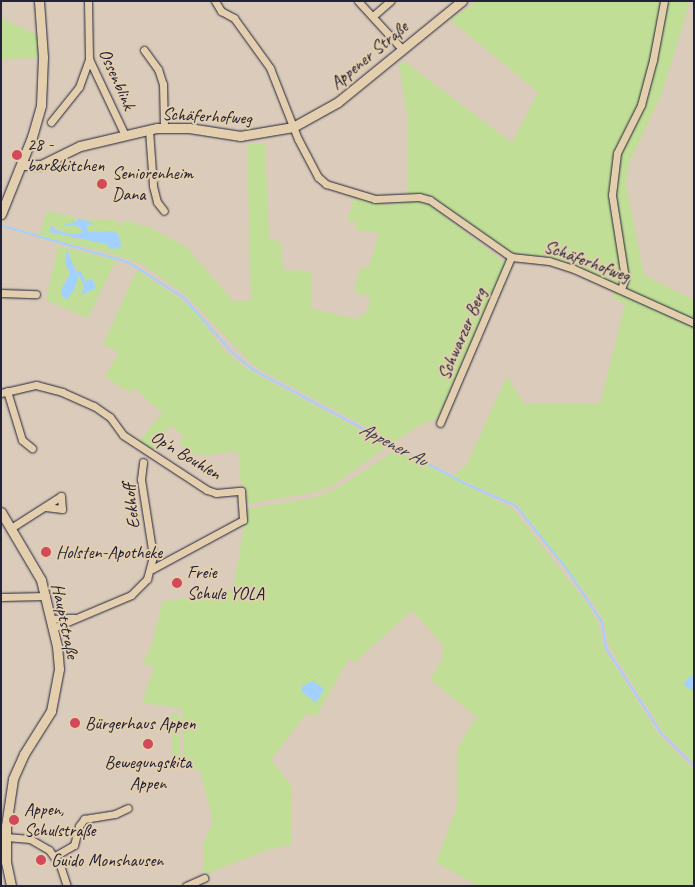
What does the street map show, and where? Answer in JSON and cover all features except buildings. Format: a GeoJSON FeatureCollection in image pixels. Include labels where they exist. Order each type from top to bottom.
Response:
{"type":"FeatureCollection","features":[{"type":"Feature","properties":{"kind":"main road"},"geometry":{"type":"LineString","coordinates":[[1,214],[4,197],[23,161],[36,125],[43,89],[39,1]]}},
{"type":"Feature","properties":{"kind":"main road","name":"Appener Straße"},"geometry":{"type":"LineString","coordinates":[[294,128],[326,111],[462,1]]}},
{"type":"Feature","properties":{"kind":"main road","name":"Schäferhofweg"},"geometry":{"type":"LineString","coordinates":[[23,161],[28,167],[46,163],[72,149],[125,135],[164,128],[245,136],[294,128]]}},
{"type":"Feature","properties":{"kind":"main road","name":"Hauptstraße"},"geometry":{"type":"LineString","coordinates":[[1,512],[33,562],[46,596],[58,658],[56,693],[51,710],[20,760],[5,800],[4,826],[11,886]]}},
{"type":"Feature","properties":{"kind":"street"},"geometry":{"type":"LineString","coordinates":[[214,1],[221,11],[234,18],[270,68],[294,128]]}},
{"type":"Feature","properties":{"kind":"street"},"geometry":{"type":"LineString","coordinates":[[358,1],[402,49]]}},
{"type":"Feature","properties":{"kind":"street"},"geometry":{"type":"LineString","coordinates":[[373,16],[390,1]]}},
{"type":"Feature","properties":{"kind":"street"},"geometry":{"type":"LineString","coordinates":[[621,289],[625,278],[612,196],[617,153],[641,105],[654,60],[664,1]]}},
{"type":"Feature","properties":{"kind":"street","name":"Ossenblink"},"geometry":{"type":"LineString","coordinates":[[90,2],[86,45],[89,59],[125,135]]}},
{"type":"Feature","properties":{"kind":"street"},"geometry":{"type":"LineString","coordinates":[[144,50],[158,70],[163,84],[164,128]]}},
{"type":"Feature","properties":{"kind":"street"},"geometry":{"type":"LineString","coordinates":[[51,122],[79,88],[89,59]]}},
{"type":"Feature","properties":{"kind":"street","name":"Schäferhofweg"},"geometry":{"type":"LineString","coordinates":[[294,128],[318,177],[326,184],[375,199],[419,197],[430,200],[511,257],[549,261],[621,289],[694,323]]}},
{"type":"Feature","properties":{"kind":"street"},"geometry":{"type":"LineString","coordinates":[[149,130],[153,186],[157,202],[164,211]]}},
{"type":"Feature","properties":{"kind":"street","name":"Schwarzer Berg"},"geometry":{"type":"LineString","coordinates":[[440,424],[511,257]]}},
{"type":"Feature","properties":{"kind":"street"},"geometry":{"type":"LineString","coordinates":[[1,293],[36,294]]}},
{"type":"Feature","properties":{"kind":"street","name":"Op'n Bouhlen"},"geometry":{"type":"LineString","coordinates":[[4,392],[36,385],[62,392],[94,406],[110,417],[123,435],[207,490],[216,493],[242,491],[243,520],[152,569]]}},
{"type":"Feature","properties":{"kind":"street"},"geometry":{"type":"LineString","coordinates":[[4,392],[22,440],[32,448]]}},
{"type":"Feature","properties":{"kind":"street","name":"Eekhoff"},"geometry":{"type":"LineString","coordinates":[[143,462],[141,479],[152,556],[152,569]]}},
{"type":"Feature","properties":{"kind":"street"},"geometry":{"type":"LineString","coordinates":[[11,528],[45,507]]}},
{"type":"Feature","properties":{"kind":"street"},"geometry":{"type":"LineString","coordinates":[[52,623],[72,618],[135,593],[148,580],[152,569]]}},
{"type":"Feature","properties":{"kind":"street"},"geometry":{"type":"LineString","coordinates":[[1,597],[46,596]]}},
{"type":"Feature","properties":{"kind":"street"},"geometry":{"type":"LineString","coordinates":[[55,856],[74,845],[79,826],[84,819],[115,814],[128,808]]}},
{"type":"Feature","properties":{"kind":"street"},"geometry":{"type":"LineString","coordinates":[[6,837],[30,839],[55,856],[67,886]]}},
{"type":"Feature","properties":{"kind":"street"},"geometry":{"type":"LineString","coordinates":[[186,886],[204,878]]}},
{"type":"Feature","properties":{"kind":"green space"},"geometry":{"type":"Polygon","coordinates":[[[477,1],[690,1],[662,93],[629,163],[626,185],[644,275],[694,300],[694,763],[663,732],[609,646],[604,621],[592,601],[518,505],[453,476],[467,464],[507,376],[523,403],[600,404],[625,304],[613,298],[618,284],[550,257],[513,253],[500,248],[430,195],[408,194],[408,120],[399,65],[404,61],[512,143],[538,92],[450,20],[477,1]]]}},
{"type":"Feature","properties":{"kind":"green space"},"geometry":{"type":"Polygon","coordinates":[[[1,18],[37,35],[38,58],[1,59],[1,18]]]}},
{"type":"Feature","properties":{"kind":"green space"},"geometry":{"type":"Polygon","coordinates":[[[247,144],[265,144],[269,239],[281,242],[283,270],[311,271],[311,309],[357,319],[368,310],[370,296],[354,292],[360,267],[368,269],[379,233],[356,230],[356,222],[347,222],[354,198],[387,205],[413,201],[429,204],[506,263],[437,419],[422,424],[394,442],[254,366],[186,295],[142,264],[113,254],[39,236],[47,211],[83,219],[113,219],[122,226],[123,220],[149,227],[186,247],[234,302],[251,300],[247,144]],[[78,218],[69,226],[77,226],[83,230],[80,234],[68,234],[52,225],[49,227],[78,240],[115,231],[88,232],[87,225],[78,218]]]}},
{"type":"Feature","properties":{"kind":"green space"},"geometry":{"type":"Polygon","coordinates":[[[58,246],[116,260],[88,318],[46,300],[58,246]],[[68,250],[65,262],[70,274],[64,281],[70,292],[79,274],[84,287],[84,276],[70,262],[68,250]]]}},
{"type":"Feature","properties":{"kind":"green space"},"geometry":{"type":"Polygon","coordinates":[[[137,270],[182,300],[198,315],[225,352],[249,370],[389,445],[332,486],[311,493],[247,504],[246,487],[241,485],[238,451],[207,455],[188,453],[179,443],[184,436],[170,425],[153,450],[139,441],[162,413],[134,388],[132,392],[122,388],[105,376],[119,353],[103,344],[137,270]]]}},
{"type":"Feature","properties":{"kind":"green space"},"geometry":{"type":"Polygon","coordinates":[[[396,450],[513,509],[586,602],[598,623],[604,649],[659,735],[694,770],[694,886],[478,886],[436,862],[458,804],[457,750],[473,721],[489,718],[479,719],[430,679],[442,660],[443,645],[412,610],[354,663],[349,658],[316,716],[306,714],[271,760],[292,786],[291,845],[267,850],[204,875],[203,844],[213,821],[200,770],[184,767],[182,708],[142,703],[154,667],[143,663],[151,647],[162,602],[233,589],[247,509],[313,498],[334,490],[396,450]]]}},
{"type":"Feature","properties":{"kind":"green space"},"geometry":{"type":"Polygon","coordinates":[[[171,714],[179,714],[181,767],[173,767],[171,714]]]}},
{"type":"Feature","properties":{"kind":"water"},"geometry":{"type":"Polygon","coordinates":[[[78,218],[96,224],[87,225],[88,232],[115,231],[120,238],[121,248],[111,249],[106,244],[49,232],[52,225],[54,229],[68,234],[80,234],[82,230],[77,226],[63,225],[78,221],[78,218]]]}},
{"type":"Feature","properties":{"kind":"water"},"geometry":{"type":"Polygon","coordinates":[[[67,249],[75,270],[81,272],[85,281],[93,279],[96,288],[81,295],[84,287],[79,274],[75,288],[67,300],[62,296],[61,289],[70,274],[65,262],[67,249]]]}},
{"type":"Feature","properties":{"kind":"water"},"geometry":{"type":"Polygon","coordinates":[[[694,676],[694,690],[691,690],[684,685],[688,677],[694,676]]]}},
{"type":"Feature","properties":{"kind":"water"},"geometry":{"type":"Polygon","coordinates":[[[313,681],[324,689],[316,703],[302,692],[302,686],[313,681]]]}},
{"type":"Feature","properties":{"kind":"waterway","name":"Appener Au"},"geometry":{"type":"LineString","coordinates":[[3,226],[128,262],[184,298],[232,352],[252,369],[466,484],[516,506],[566,568],[602,622],[606,648],[661,733],[694,766]]}},
{"type":"Feature","properties":{"kind":"place","name":"28 - bar&kitchen"},"geometry":{"type":"Point","coordinates":[17,155]}},
{"type":"Feature","properties":{"kind":"place","name":"Seniorenheim Dana"},"geometry":{"type":"Point","coordinates":[102,184]}},
{"type":"Feature","properties":{"kind":"place","name":"Holsten-Apotheke"},"geometry":{"type":"Point","coordinates":[46,552]}},
{"type":"Feature","properties":{"kind":"place","name":"Freie Schule YOLA"},"geometry":{"type":"Point","coordinates":[177,583]}},
{"type":"Feature","properties":{"kind":"place","name":"Bürgerhaus Appen"},"geometry":{"type":"Point","coordinates":[75,723]}},
{"type":"Feature","properties":{"kind":"place","name":"Bewegungskita Appen"},"geometry":{"type":"Point","coordinates":[148,744]}},
{"type":"Feature","properties":{"kind":"place","name":"Appen, Schulstraße"},"geometry":{"type":"Point","coordinates":[14,820]}},
{"type":"Feature","properties":{"kind":"place","name":"Guido Monshausen"},"geometry":{"type":"Point","coordinates":[41,860]}}]}
